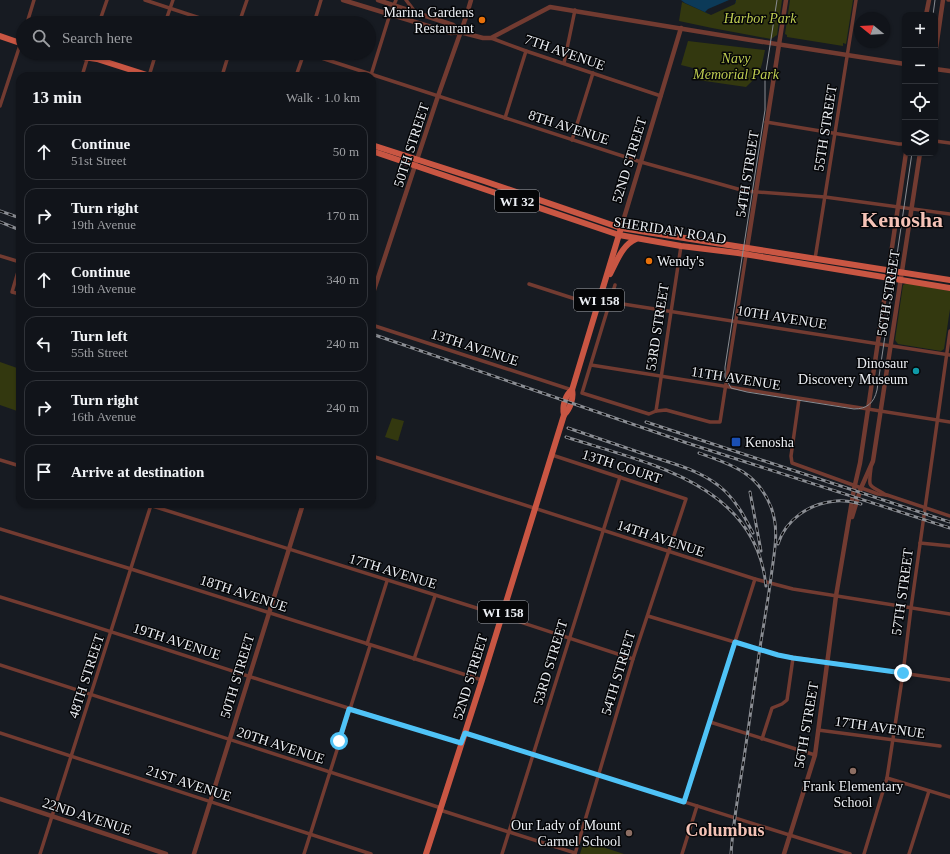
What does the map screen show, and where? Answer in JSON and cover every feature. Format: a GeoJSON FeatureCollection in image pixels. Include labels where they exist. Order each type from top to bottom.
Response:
{"type":"FeatureCollection","features":[{"type":"Feature","properties":{"kind":"main road"},"geometry":{"type":"LineString","coordinates":[[0,36],[16,41]]}},
{"type":"Feature","properties":{"kind":"main road"},"geometry":{"type":"LineString","coordinates":[[102,60],[137,72]]}},
{"type":"Feature","properties":{"kind":"main road","name":"SHERIDAN ROAD"},"geometry":{"type":"LineString","coordinates":[[376,146],[621,228],[746,252],[887,274]]}},
{"type":"Feature","properties":{"kind":"main road","name":"SHERIDAN ROAD"},"geometry":{"type":"LineString","coordinates":[[376,152],[619,235],[681,246],[815,260],[950,288]]}},
{"type":"Feature","properties":{"kind":"main road","name":"52ND STREET"},"geometry":{"type":"LineString","coordinates":[[426,854],[502,616],[564,415],[563,409],[566,399],[568,393],[572,390],[621,228]]}},
{"type":"Feature","properties":{"kind":"main road"},"geometry":{"type":"LineString","coordinates":[[604,284],[625,246],[629,242],[636,239]]}},
{"type":"Feature","properties":{"kind":"main road","name":"SHERIDAN ROAD"},"geometry":{"type":"LineString","coordinates":[[901,277],[950,280]]}},
{"type":"Feature","properties":{"kind":"street"},"geometry":{"type":"LineString","coordinates":[[29,16],[34,0]]}},
{"type":"Feature","properties":{"kind":"street"},"geometry":{"type":"LineString","coordinates":[[101,16],[107,0]]}},
{"type":"Feature","properties":{"kind":"street"},"geometry":{"type":"LineString","coordinates":[[144,0],[194,16]]}},
{"type":"Feature","properties":{"kind":"street"},"geometry":{"type":"LineString","coordinates":[[167,16],[173,0]]}},
{"type":"Feature","properties":{"kind":"street"},"geometry":{"type":"LineString","coordinates":[[241,16],[247,0]]}},
{"type":"Feature","properties":{"kind":"street"},"geometry":{"type":"LineString","coordinates":[[316,16],[321,0]]}},
{"type":"Feature","properties":{"kind":"street","name":"7TH AVENUE"},"geometry":{"type":"LineString","coordinates":[[343,0],[450,33],[460,32],[483,38],[491,38],[661,96]]}},
{"type":"Feature","properties":{"kind":"street","name":"7TH AVENUE"},"geometry":{"type":"LineString","coordinates":[[378,0],[453,25],[460,32]]}},
{"type":"Feature","properties":{"kind":"street"},"geometry":{"type":"LineString","coordinates":[[376,59],[393,5],[396,0]]}},
{"type":"Feature","properties":{"kind":"street"},"geometry":{"type":"LineString","coordinates":[[406,0],[416,13]]}},
{"type":"Feature","properties":{"kind":"street","name":"50TH STREET"},"geometry":{"type":"LineString","coordinates":[[376,284],[471,0]]}},
{"type":"Feature","properties":{"kind":"street","name":"54TH STREET"},"geometry":{"type":"LineString","coordinates":[[656,411],[666,410],[710,422],[720,422],[786,0]]}},
{"type":"Feature","properties":{"kind":"street","name":"55TH STREET"},"geometry":{"type":"LineString","coordinates":[[815,260],[856,0]]}},
{"type":"Feature","properties":{"kind":"street"},"geometry":{"type":"LineString","coordinates":[[927,12],[929,0]]}},
{"type":"Feature","properties":{"kind":"street"},"geometry":{"type":"LineString","coordinates":[[936,48],[943,0]]}},
{"type":"Feature","properties":{"kind":"street"},"geometry":{"type":"LineString","coordinates":[[491,38],[550,6],[902,64]]}},
{"type":"Feature","properties":{"kind":"street"},"geometry":{"type":"LineString","coordinates":[[564,63],[575,10]]}},
{"type":"Feature","properties":{"kind":"street","name":"52ND STREET"},"geometry":{"type":"LineString","coordinates":[[621,228],[681,28]]}},
{"type":"Feature","properties":{"kind":"street"},"geometry":{"type":"LineString","coordinates":[[505,118],[526,51]]}},
{"type":"Feature","properties":{"kind":"street"},"geometry":{"type":"LineString","coordinates":[[0,106],[16,60]]}},
{"type":"Feature","properties":{"kind":"street"},"geometry":{"type":"LineString","coordinates":[[83,72],[87,60]]}},
{"type":"Feature","properties":{"kind":"street"},"geometry":{"type":"LineString","coordinates":[[150,72],[154,60]]}},
{"type":"Feature","properties":{"kind":"street"},"geometry":{"type":"LineString","coordinates":[[223,72],[228,60]]}},
{"type":"Feature","properties":{"kind":"street"},"geometry":{"type":"LineString","coordinates":[[298,72],[302,60]]}},
{"type":"Feature","properties":{"kind":"street","name":"8TH AVENUE"},"geometry":{"type":"LineString","coordinates":[[326,60],[362,72]]}},
{"type":"Feature","properties":{"kind":"street"},"geometry":{"type":"LineString","coordinates":[[372,72],[376,60]]}},
{"type":"Feature","properties":{"kind":"street"},"geometry":{"type":"LineString","coordinates":[[938,69],[950,71]]}},
{"type":"Feature","properties":{"kind":"street"},"geometry":{"type":"LineString","coordinates":[[572,140],[593,73]]}},
{"type":"Feature","properties":{"kind":"street","name":"8TH AVENUE"},"geometry":{"type":"LineString","coordinates":[[376,77],[641,162],[744,191],[825,197],[950,214]]}},
{"type":"Feature","properties":{"kind":"street"},"geometry":{"type":"LineString","coordinates":[[766,122],[902,144]]}},
{"type":"Feature","properties":{"kind":"street"},"geometry":{"type":"LineString","coordinates":[[938,141],[950,143]]}},
{"type":"Feature","properties":{"kind":"street","name":"56TH STREET"},"geometry":{"type":"LineString","coordinates":[[784,854],[815,755],[836,596],[860,463],[905,156]]}},
{"type":"Feature","properties":{"kind":"street","name":"56TH STREET"},"geometry":{"type":"LineString","coordinates":[[848,526],[861,488],[872,466],[920,156]]}},
{"type":"Feature","properties":{"kind":"street","name":"53RD STREET"},"geometry":{"type":"LineString","coordinates":[[656,411],[681,246]]}},
{"type":"Feature","properties":{"kind":"street"},"geometry":{"type":"LineString","coordinates":[[0,256],[16,262]]}},
{"type":"Feature","properties":{"kind":"street"},"geometry":{"type":"LineString","coordinates":[[16,278],[12,292],[16,293]]}},
{"type":"Feature","properties":{"kind":"street"},"geometry":{"type":"LineString","coordinates":[[529,284],[597,306]]}},
{"type":"Feature","properties":{"kind":"street"},"geometry":{"type":"LineString","coordinates":[[615,285],[582,393],[649,414],[656,411]]}},
{"type":"Feature","properties":{"kind":"street","name":"10TH AVENUE"},"geometry":{"type":"LineString","coordinates":[[610,302],[948,355]]}},
{"type":"Feature","properties":{"kind":"street","name":"13TH AVENUE"},"geometry":{"type":"LineString","coordinates":[[376,326],[572,390]]}},
{"type":"Feature","properties":{"kind":"street","name":"57TH STREET"},"geometry":{"type":"LineString","coordinates":[[864,854],[887,778],[948,355],[950,331]]}},
{"type":"Feature","properties":{"kind":"street","name":"11TH AVENUE"},"geometry":{"type":"LineString","coordinates":[[591,365],[950,422]]}},
{"type":"Feature","properties":{"kind":"street"},"geometry":{"type":"LineString","coordinates":[[799,399],[791,462],[795,465],[878,494],[887,495]]}},
{"type":"Feature","properties":{"kind":"street","name":"13TH COURT"},"geometry":{"type":"LineString","coordinates":[[552,454],[686,499]]}},
{"type":"Feature","properties":{"kind":"street","name":"14TH AVENUE"},"geometry":{"type":"LineString","coordinates":[[376,457],[755,579],[793,589],[950,614]]}},
{"type":"Feature","properties":{"kind":"street"},"geometry":{"type":"LineString","coordinates":[[0,460],[16,465]]}},
{"type":"Feature","properties":{"kind":"street"},"geometry":{"type":"LineString","coordinates":[[872,466],[870,482],[874,489],[887,495],[950,516]]}},
{"type":"Feature","properties":{"kind":"street","name":"53RD STREET"},"geometry":{"type":"LineString","coordinates":[[502,854],[532,754],[620,477]]}},
{"type":"Feature","properties":{"kind":"street","name":"54TH STREET"},"geometry":{"type":"LineString","coordinates":[[575,854],[634,659],[686,499]]}},
{"type":"Feature","properties":{"kind":"street","name":"48TH STREET"},"geometry":{"type":"LineString","coordinates":[[40,854],[150,508]]}},
{"type":"Feature","properties":{"kind":"street","name":"17TH AVENUE"},"geometry":{"type":"LineString","coordinates":[[157,508],[634,659]]}},
{"type":"Feature","properties":{"kind":"street","name":"50TH STREET"},"geometry":{"type":"LineString","coordinates":[[194,854],[302,508]]}},
{"type":"Feature","properties":{"kind":"street","name":"18TH AVENUE"},"geometry":{"type":"LineString","coordinates":[[0,529],[482,680]]}},
{"type":"Feature","properties":{"kind":"street"},"geometry":{"type":"LineString","coordinates":[[920,543],[950,546]]}},
{"type":"Feature","properties":{"kind":"street"},"geometry":{"type":"LineString","coordinates":[[684,802],[755,579]]}},
{"type":"Feature","properties":{"kind":"street"},"geometry":{"type":"LineString","coordinates":[[304,854],[387,581]]}},
{"type":"Feature","properties":{"kind":"street"},"geometry":{"type":"LineString","coordinates":[[414,659],[435,596]]}},
{"type":"Feature","properties":{"kind":"street","name":"19TH AVENUE"},"geometry":{"type":"LineString","coordinates":[[0,597],[112,631],[248,677],[461,743]]}},
{"type":"Feature","properties":{"kind":"street"},"geometry":{"type":"LineString","coordinates":[[648,616],[778,655],[950,680]]}},
{"type":"Feature","properties":{"kind":"street"},"geometry":{"type":"LineString","coordinates":[[762,739],[772,708],[787,700],[793,658]]}},
{"type":"Feature","properties":{"kind":"street","name":"20TH AVENUE"},"geometry":{"type":"LineString","coordinates":[[0,665],[330,772],[575,854]]}},
{"type":"Feature","properties":{"kind":"street"},"geometry":{"type":"LineString","coordinates":[[710,722],[815,755]]}},
{"type":"Feature","properties":{"kind":"street","name":"17TH AVENUE"},"geometry":{"type":"LineString","coordinates":[[818,730],[940,746]]}},
{"type":"Feature","properties":{"kind":"street","name":"21ST AVENUE"},"geometry":{"type":"LineString","coordinates":[[0,733],[371,854]]}},
{"type":"Feature","properties":{"kind":"street"},"geometry":{"type":"LineString","coordinates":[[465,733],[850,854]]}},
{"type":"Feature","properties":{"kind":"street"},"geometry":{"type":"LineString","coordinates":[[887,778],[950,797]]}},
{"type":"Feature","properties":{"kind":"street"},"geometry":{"type":"LineString","coordinates":[[909,854],[929,791]]}},
{"type":"Feature","properties":{"kind":"street","name":"22ND AVENUE"},"geometry":{"type":"LineString","coordinates":[[0,799],[166,854]]}},
{"type":"Feature","properties":{"kind":"street"},"geometry":{"type":"LineString","coordinates":[[682,854],[697,806]]}},
{"type":"Feature","properties":{"kind":"green space","name":"Harbor Park"},"geometry":{"type":"Polygon","coordinates":[[[736,0],[782,0],[777,35],[771,39],[679,21],[682,2],[709,14],[736,2],[736,0]]]}},
{"type":"Feature","properties":{"kind":"green space"},"geometry":{"type":"Polygon","coordinates":[[[790,0],[853,0],[846,44],[843,43],[843,46],[787,37],[785,34],[790,0]]]}},
{"type":"Feature","properties":{"kind":"green space","name":"Navy Memorial Park"},"geometry":{"type":"Polygon","coordinates":[[[688,41],[765,50],[760,71],[746,87],[698,80],[701,70],[681,65],[688,41]]]}},
{"type":"Feature","properties":{"kind":"green space"},"geometry":{"type":"Polygon","coordinates":[[[907,283],[950,291],[950,309],[944,349],[941,351],[898,344],[895,340],[903,285],[907,283]]]}},
{"type":"Feature","properties":{"kind":"green space"},"geometry":{"type":"Polygon","coordinates":[[[0,362],[16,368],[16,411],[0,405],[0,362]]]}},
{"type":"Feature","properties":{"kind":"green space"},"geometry":{"type":"Polygon","coordinates":[[[392,418],[404,421],[398,441],[385,437],[392,418]]]}},
{"type":"Feature","properties":{"kind":"green space"},"geometry":{"type":"Polygon","coordinates":[[[584,841],[624,854],[580,854],[584,841]]]}},
{"type":"Feature","properties":{"kind":"water"},"geometry":{"type":"Polygon","coordinates":[[[681,0],[736,0],[736,2],[709,14],[681,0]]]}},
{"type":"Feature","properties":{"kind":"pier"},"geometry":{"type":"Polygon","coordinates":[[[729,0],[736,0],[735,4],[711,15],[705,12],[708,9],[729,0]]]}},
{"type":"Feature","properties":{"kind":"tram line"},"geometry":{"type":"LineString","coordinates":[[777,0],[765,78],[765,110],[725,367],[725,377],[731,388],[747,392],[854,409],[863,408],[872,402],[877,390],[912,156]]}},
{"type":"Feature","properties":{"kind":"tram line"},"geometry":{"type":"LineString","coordinates":[[933,12],[935,0]]}},
{"type":"Feature","properties":{"kind":"railway"},"geometry":{"type":"LineString","coordinates":[[0,211],[16,217]]}},
{"type":"Feature","properties":{"kind":"railway"},"geometry":{"type":"LineString","coordinates":[[0,222],[16,228]]}},
{"type":"Feature","properties":{"kind":"railway"},"geometry":{"type":"LineString","coordinates":[[376,335],[687,443],[950,528]]}},
{"type":"Feature","properties":{"kind":"railway"},"geometry":{"type":"LineString","coordinates":[[646,422],[950,522]]}},
{"type":"Feature","properties":{"kind":"railway"},"geometry":{"type":"LineString","coordinates":[[568,428],[699,473],[726,492],[741,511],[753,533]]}},
{"type":"Feature","properties":{"kind":"railway"},"geometry":{"type":"LineString","coordinates":[[566,437],[662,468],[692,483],[719,500],[742,523],[758,551],[766,586]]}},
{"type":"Feature","properties":{"kind":"railway"},"geometry":{"type":"LineString","coordinates":[[699,453],[722,461],[742,471],[751,478],[759,486],[771,507],[776,530],[771,579],[736,806],[731,854]]}},
{"type":"Feature","properties":{"kind":"railway"},"geometry":{"type":"LineString","coordinates":[[750,492],[761,551]]}},
{"type":"Feature","properties":{"kind":"railway"},"geometry":{"type":"LineString","coordinates":[[778,544],[787,527],[793,520],[808,509],[826,502],[836,501],[861,504]]}},
{"type":"Feature","properties":{"kind":"place","name":"Marina Gardens Restaurant"},"geometry":{"type":"Point","coordinates":[482,20]}},
{"type":"Feature","properties":{"kind":"place","name":"Wendy's"},"geometry":{"type":"Point","coordinates":[649,261]}},
{"type":"Feature","properties":{"kind":"place","name":"Dinosaur Discovery Museum"},"geometry":{"type":"Point","coordinates":[916,371]}},
{"type":"Feature","properties":{"kind":"place","name":"Kenosha"},"geometry":{"type":"Point","coordinates":[736,442]}},
{"type":"Feature","properties":{"kind":"place","name":"Frank Elementary School"},"geometry":{"type":"Point","coordinates":[853,771]}},
{"type":"Feature","properties":{"kind":"place","name":"Our Lady of Mount Carmel School"},"geometry":{"type":"Point","coordinates":[629,833]}},
{"type":"Feature","properties":{"kind":"district","name":"Kenosha"},"geometry":{"type":"Point","coordinates":[902,219]}},
{"type":"Feature","properties":{"kind":"district","name":"Columbus"},"geometry":{"type":"Point","coordinates":[725,830]}},
{"type":"Feature","properties":{"kind":"route"},"geometry":{"type":"LineString","coordinates":[[339,741],[349,709],[461,743],[465,733],[684,802],[735,642],[793,658],[903,673]]}}]}
